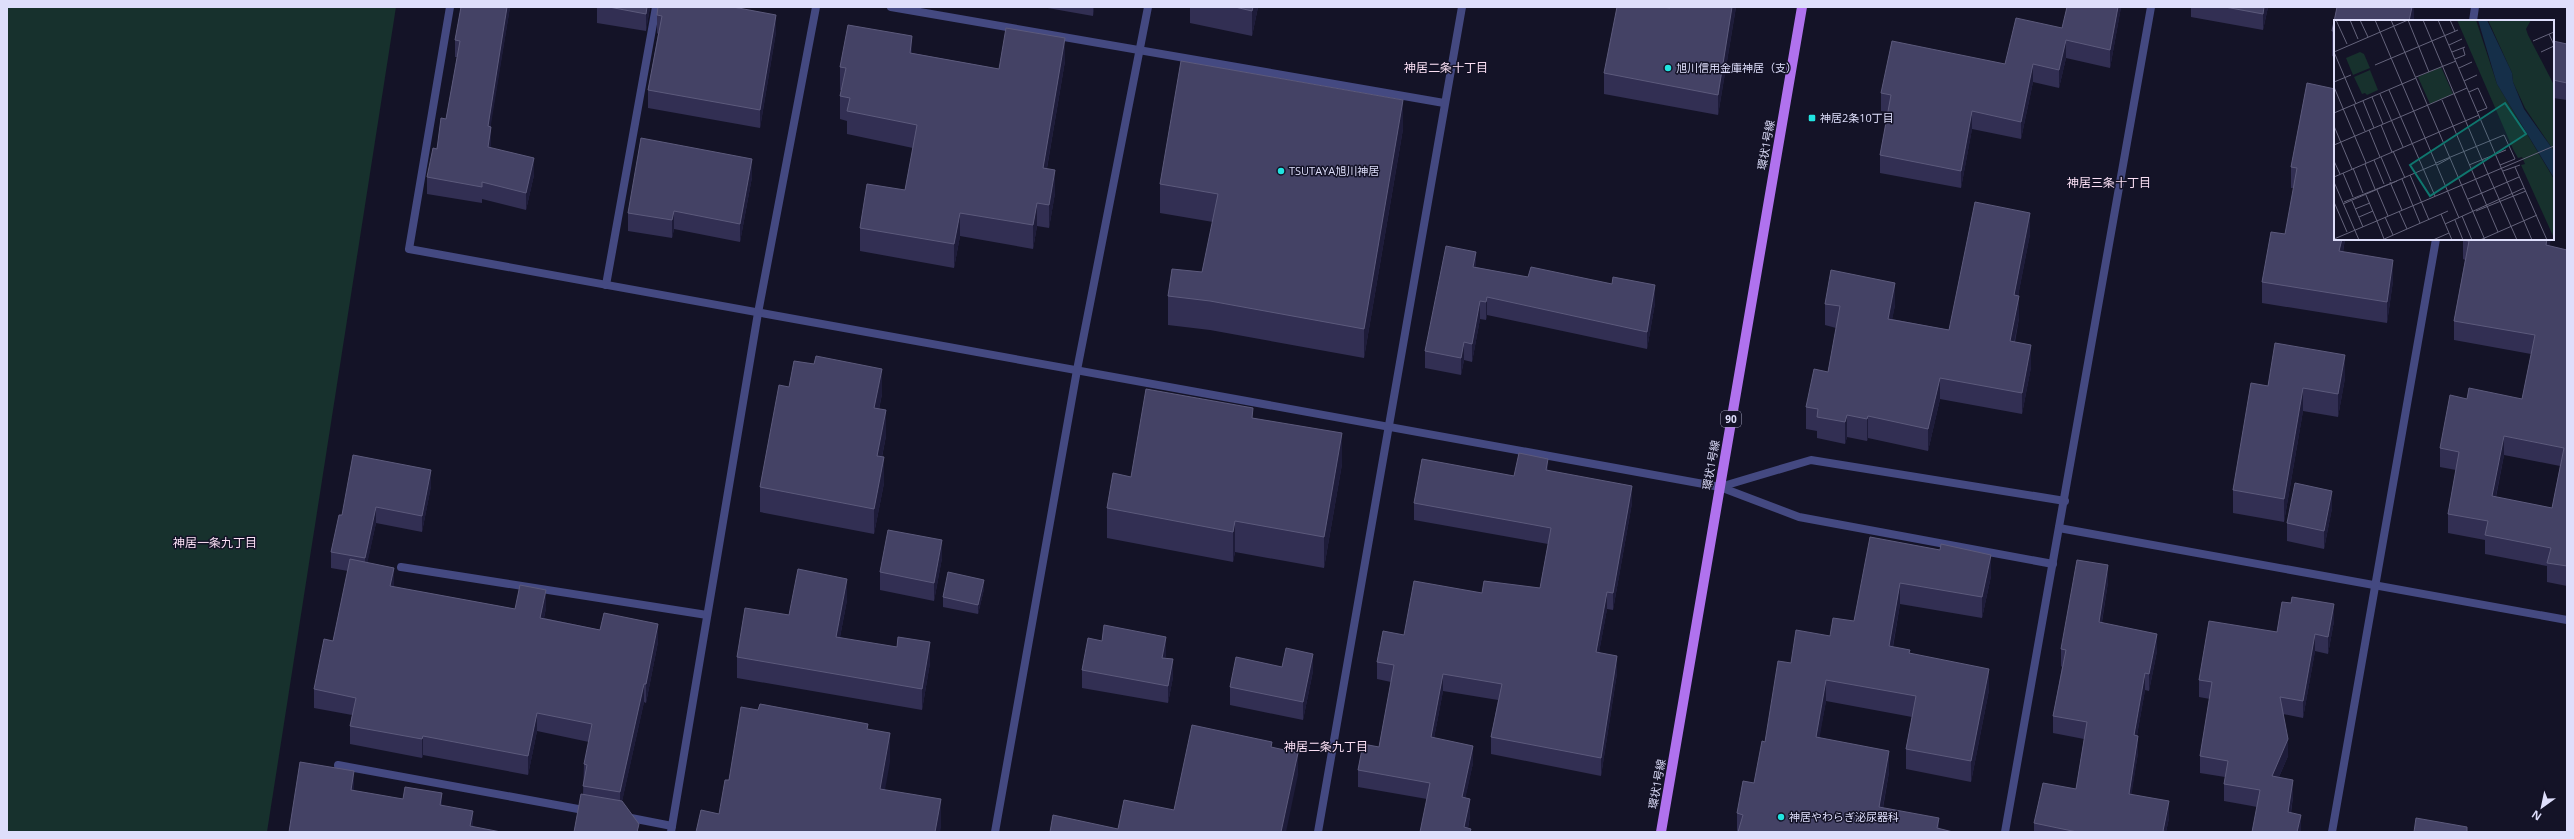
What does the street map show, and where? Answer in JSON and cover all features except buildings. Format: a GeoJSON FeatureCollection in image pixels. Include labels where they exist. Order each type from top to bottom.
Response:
{"type":"FeatureCollection","features":[{"type":"Feature","properties":{"kind":"main road","name":"環状1号線"},"geometry":{"type":"LineString","coordinates":[[1661,832],[1802,7]]}},
{"type":"Feature","properties":{"kind":"street"},"geometry":{"type":"LineString","coordinates":[[450,7],[409,249],[1720,487],[1799,517],[2053,564]]}},
{"type":"Feature","properties":{"kind":"street"},"geometry":{"type":"LineString","coordinates":[[606,285],[656,7]]}},
{"type":"Feature","properties":{"kind":"street"},"geometry":{"type":"LineString","coordinates":[[618,816],[672,829],[758,313],[816,7]]}},
{"type":"Feature","properties":{"kind":"street"},"geometry":{"type":"LineString","coordinates":[[890,7],[1444,103]]}},
{"type":"Feature","properties":{"kind":"street"},"geometry":{"type":"LineString","coordinates":[[995,832],[1077,370],[1148,7]]}},
{"type":"Feature","properties":{"kind":"street"},"geometry":{"type":"LineString","coordinates":[[1318,832],[1390,427],[1444,103],[1462,7]]}},
{"type":"Feature","properties":{"kind":"street"},"geometry":{"type":"LineString","coordinates":[[2005,832],[2065,501],[2151,7]]}},
{"type":"Feature","properties":{"kind":"street"},"geometry":{"type":"LineString","coordinates":[[2473,20],[2476,7]]}},
{"type":"Feature","properties":{"kind":"street"},"geometry":{"type":"LineString","coordinates":[[2332,832],[2377,585],[2436,240]]}},
{"type":"Feature","properties":{"kind":"street"},"geometry":{"type":"LineString","coordinates":[[1720,487],[1811,460],[2065,501]]}},
{"type":"Feature","properties":{"kind":"street"},"geometry":{"type":"LineString","coordinates":[[2059,528],[2567,620]]}},
{"type":"Feature","properties":{"kind":"street"},"geometry":{"type":"LineString","coordinates":[[401,567],[707,615]]}},
{"type":"Feature","properties":{"kind":"street"},"geometry":{"type":"LineString","coordinates":[[338,765],[594,812]]}},
{"type":"Feature","properties":{"kind":"green space"},"geometry":{"type":"Polygon","coordinates":[[[7,7],[396,7],[267,832],[7,832],[7,7]]]}},
{"type":"Feature","properties":{"kind":"place","name":"旭川信用金庫神居（支）"},"geometry":{"type":"Point","coordinates":[1668,68]}},
{"type":"Feature","properties":{"kind":"place","name":"神居2条10丁目"},"geometry":{"type":"Point","coordinates":[1812,118]}},
{"type":"Feature","properties":{"kind":"place","name":"TSUTAYA旭川神居"},"geometry":{"type":"Point","coordinates":[1281,171]}},
{"type":"Feature","properties":{"kind":"place","name":"神居やわらぎ泌尿器科"},"geometry":{"type":"Point","coordinates":[1781,817]}},
{"type":"Feature","properties":{"kind":"district","name":"神居二条十丁目"},"geometry":{"type":"Point","coordinates":[1446,68]}},
{"type":"Feature","properties":{"kind":"district","name":"神居三条十丁目"},"geometry":{"type":"Point","coordinates":[2109,183]}},
{"type":"Feature","properties":{"kind":"district","name":"神居一条九丁目"},"geometry":{"type":"Point","coordinates":[215,543]}},
{"type":"Feature","properties":{"kind":"district","name":"神居二条九丁目"},"geometry":{"type":"Point","coordinates":[1326,747]}}]}
